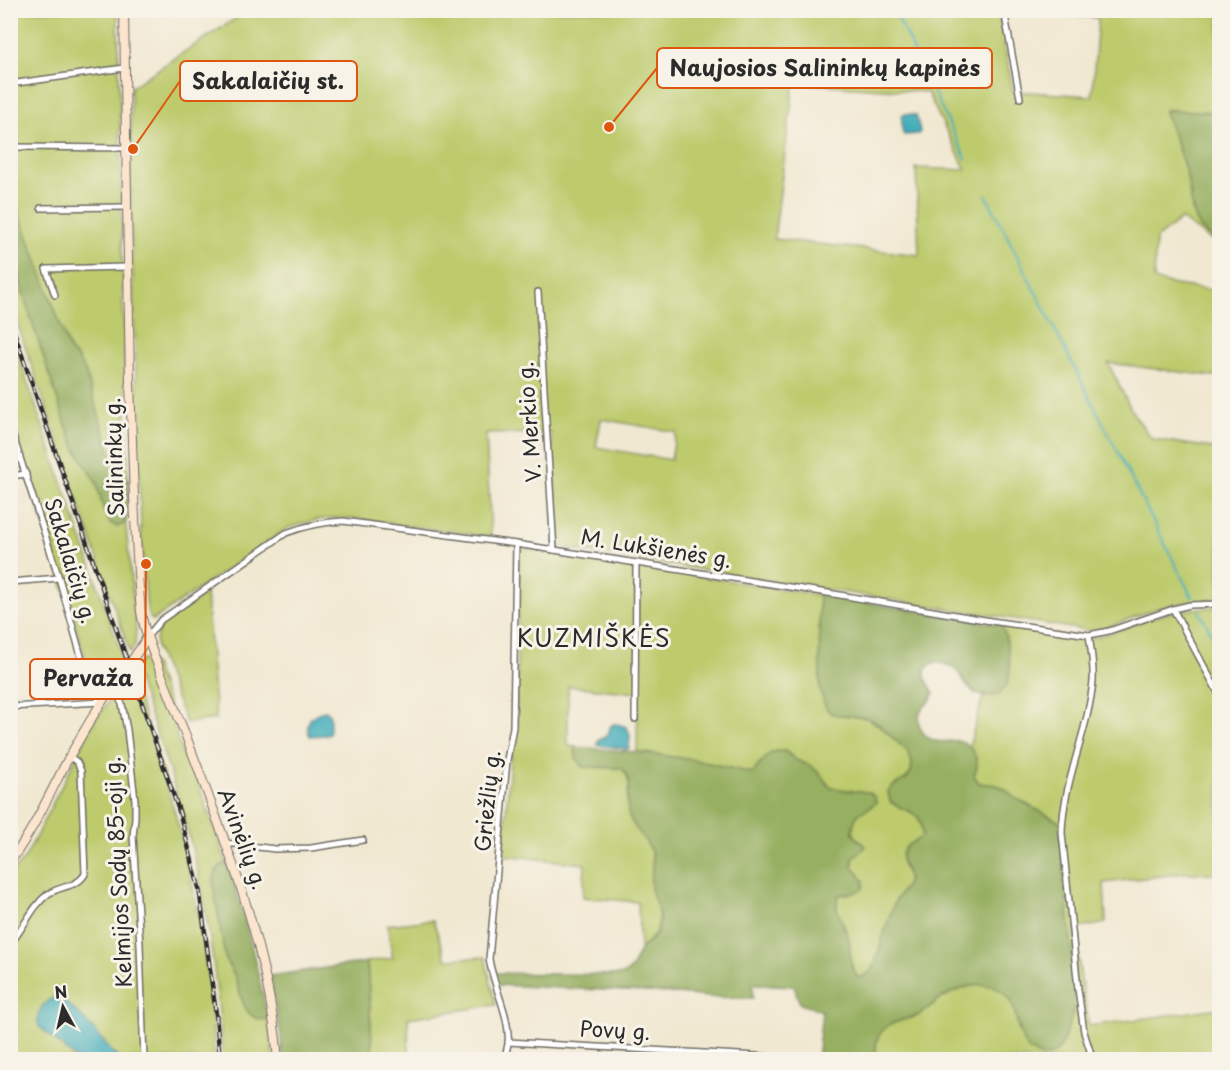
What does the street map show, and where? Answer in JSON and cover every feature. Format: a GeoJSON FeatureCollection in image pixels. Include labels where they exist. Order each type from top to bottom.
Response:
{"type":"FeatureCollection","features":[{"type":"Feature","properties":{"kind":"main road","name":"Salininkų g."},"geometry":{"type":"LineString","coordinates":[[124,10],[124,148],[133,455],[138,582],[141,612],[147,637]]}},
{"type":"Feature","properties":{"kind":"main road"},"geometry":{"type":"LineString","coordinates":[[10,862],[35,824],[101,702],[139,652],[147,637]]}},
{"type":"Feature","properties":{"kind":"main road","name":"Avinėlių g."},"geometry":{"type":"LineString","coordinates":[[147,637],[244,895],[259,945],[278,1059]]}},
{"type":"Feature","properties":{"kind":"street"},"geometry":{"type":"LineString","coordinates":[[1004,10],[1020,98]]}},
{"type":"Feature","properties":{"kind":"street"},"geometry":{"type":"LineString","coordinates":[[10,84],[124,68]]}},
{"type":"Feature","properties":{"kind":"street"},"geometry":{"type":"LineString","coordinates":[[16,147],[124,148]]}},
{"type":"Feature","properties":{"kind":"street"},"geometry":{"type":"LineString","coordinates":[[41,208],[126,207]]}},
{"type":"Feature","properties":{"kind":"street"},"geometry":{"type":"LineString","coordinates":[[55,295],[46,269],[127,267]]}},
{"type":"Feature","properties":{"kind":"street","name":"V. Merkio g."},"geometry":{"type":"LineString","coordinates":[[538,291],[554,550]]}},
{"type":"Feature","properties":{"kind":"street","name":"Sakalaičių g."},"geometry":{"type":"LineString","coordinates":[[10,427],[90,687],[101,702]]}},
{"type":"Feature","properties":{"kind":"street"},"geometry":{"type":"LineString","coordinates":[[10,476],[26,474]]}},
{"type":"Feature","properties":{"kind":"street","name":"M. Lukšienės g."},"geometry":{"type":"LineString","coordinates":[[147,637],[161,620],[293,530],[315,524],[343,521],[516,544],[1089,635],[1173,609],[1190,605],[1220,604]]}},
{"type":"Feature","properties":{"kind":"street","name":"Griežlių g."},"geometry":{"type":"LineString","coordinates":[[505,1058],[508,1042],[505,1018],[489,959],[507,759],[513,727],[516,544]]}},
{"type":"Feature","properties":{"kind":"street"},"geometry":{"type":"LineString","coordinates":[[635,718],[636,563]]}},
{"type":"Feature","properties":{"kind":"street"},"geometry":{"type":"LineString","coordinates":[[10,582],[58,578]]}},
{"type":"Feature","properties":{"kind":"street"},"geometry":{"type":"LineString","coordinates":[[1173,609],[1220,696]]}},
{"type":"Feature","properties":{"kind":"street"},"geometry":{"type":"LineString","coordinates":[[1089,635],[1094,679],[1090,706],[1067,791],[1062,833],[1078,989],[1084,1032],[1093,1059]]}},
{"type":"Feature","properties":{"kind":"street","name":"Kelmijos Sodų 85-oji g."},"geometry":{"type":"LineString","coordinates":[[112,686],[122,704],[135,800],[133,836],[144,1059]]}},
{"type":"Feature","properties":{"kind":"street"},"geometry":{"type":"LineString","coordinates":[[10,707],[101,702]]}},
{"type":"Feature","properties":{"kind":"street"},"geometry":{"type":"LineString","coordinates":[[10,944],[43,898],[59,888],[80,881],[86,874],[81,771],[77,762],[70,757]]}},
{"type":"Feature","properties":{"kind":"street"},"geometry":{"type":"LineString","coordinates":[[225,843],[275,849],[310,848],[363,840]]}},
{"type":"Feature","properties":{"kind":"street","name":"Povų g."},"geometry":{"type":"LineString","coordinates":[[508,1042],[791,1058]]}},
{"type":"Feature","properties":{"kind":"green space"},"geometry":{"type":"Polygon","coordinates":[[[10,11],[118,11],[129,491],[126,526],[136,629],[135,645],[130,653],[11,305],[10,240],[24,297],[65,422],[76,449],[96,482],[105,514],[110,523],[124,524],[128,500],[124,471],[110,451],[85,371],[70,351],[11,191],[10,11]]]}},
{"type":"Feature","properties":{"kind":"green space"},"geometry":{"type":"Polygon","coordinates":[[[247,11],[998,11],[1219,11],[1219,112],[1165,110],[1187,175],[1192,211],[1212,238],[1219,241],[1219,246],[1181,219],[1156,239],[1154,280],[1219,291],[1219,377],[1108,363],[1133,413],[1152,439],[1219,449],[1219,599],[1162,607],[1108,627],[1090,631],[559,547],[551,433],[486,434],[491,537],[357,519],[316,520],[288,528],[153,620],[147,611],[141,533],[130,187],[131,87],[247,11]],[[998,11],[1013,91],[1092,96],[1098,18],[998,11]],[[794,83],[774,239],[919,255],[916,168],[966,170],[927,92],[794,83]],[[601,419],[596,447],[671,460],[676,432],[601,419]]]}},
{"type":"Feature","properties":{"kind":"green space"},"geometry":{"type":"Polygon","coordinates":[[[1164,110],[1219,112],[1219,241],[1201,229],[1197,221],[1184,165],[1164,110]]]}},
{"type":"Feature","properties":{"kind":"green space"},"geometry":{"type":"Polygon","coordinates":[[[11,191],[70,351],[85,371],[110,451],[124,471],[128,500],[124,524],[117,527],[110,523],[105,514],[96,482],[76,449],[65,422],[24,297],[11,240],[11,191]]]}},
{"type":"Feature","properties":{"kind":"green space"},"geometry":{"type":"Polygon","coordinates":[[[10,332],[124,661],[110,682],[102,688],[98,689],[94,685],[11,419],[10,332]]]}},
{"type":"Feature","properties":{"kind":"green space"},"geometry":{"type":"Polygon","coordinates":[[[522,548],[819,595],[820,689],[825,704],[832,714],[868,718],[910,753],[911,772],[906,779],[894,785],[888,792],[890,802],[917,816],[921,827],[922,836],[907,846],[901,861],[908,877],[907,884],[895,901],[874,967],[868,974],[859,978],[853,970],[848,937],[838,913],[837,904],[839,895],[856,892],[859,873],[853,867],[853,858],[865,846],[856,837],[853,824],[860,813],[876,802],[851,790],[829,786],[811,766],[796,760],[785,751],[759,763],[752,773],[695,760],[637,752],[638,693],[568,686],[568,746],[575,747],[576,758],[584,767],[621,768],[629,779],[628,807],[652,856],[651,887],[659,918],[657,929],[651,939],[640,950],[638,902],[583,897],[585,864],[503,855],[510,761],[516,732],[519,550],[522,548]]]}},
{"type":"Feature","properties":{"kind":"green space"},"geometry":{"type":"Polygon","coordinates":[[[206,593],[216,719],[186,723],[156,647],[156,638],[162,625],[206,593]]]}},
{"type":"Feature","properties":{"kind":"green space"},"geometry":{"type":"Polygon","coordinates":[[[819,595],[1002,625],[1010,666],[1008,682],[1002,692],[993,696],[978,695],[970,690],[952,667],[932,663],[925,670],[925,677],[934,693],[922,709],[919,725],[925,735],[932,740],[960,741],[970,747],[977,763],[974,776],[979,783],[997,785],[1015,798],[1060,822],[1075,985],[1073,1013],[1061,1047],[1052,1055],[1042,1057],[1030,1051],[1023,1042],[1012,1002],[1006,994],[993,986],[969,986],[938,1000],[919,1015],[890,1024],[881,1032],[876,1042],[878,1059],[817,1060],[822,1011],[800,1004],[794,986],[753,984],[753,998],[497,985],[494,973],[623,975],[631,969],[638,953],[658,930],[660,918],[651,888],[653,865],[651,851],[629,816],[627,803],[629,785],[626,774],[621,768],[584,767],[576,758],[575,747],[695,760],[752,773],[769,754],[785,751],[796,760],[811,766],[829,786],[841,790],[868,792],[874,796],[876,802],[858,815],[853,827],[855,836],[865,847],[853,858],[853,867],[864,881],[863,889],[839,895],[837,905],[848,937],[853,970],[859,978],[868,974],[874,967],[892,908],[908,880],[901,859],[902,855],[907,846],[922,836],[920,820],[917,816],[890,801],[888,791],[906,779],[911,772],[912,764],[909,753],[879,725],[868,718],[832,714],[825,706],[820,689],[819,595]]]}},
{"type":"Feature","properties":{"kind":"green space"},"geometry":{"type":"Polygon","coordinates":[[[1219,607],[1219,873],[1185,873],[1104,883],[1106,923],[1075,929],[1089,1026],[1219,1008],[1219,1059],[878,1060],[876,1043],[884,1029],[892,1023],[917,1016],[957,990],[977,985],[996,987],[1004,992],[1013,1007],[1019,1032],[1015,798],[1001,788],[979,783],[974,776],[976,760],[969,747],[983,697],[999,695],[1007,642],[1002,625],[1083,639],[1110,633],[1169,613],[1219,607]]]}},
{"type":"Feature","properties":{"kind":"green space"},"geometry":{"type":"Polygon","coordinates":[[[142,660],[149,660],[154,665],[174,720],[185,761],[197,779],[227,863],[220,866],[214,883],[225,957],[235,976],[241,998],[258,1019],[268,1019],[274,1059],[223,1059],[213,957],[200,881],[174,785],[134,669],[142,660]]]}},
{"type":"Feature","properties":{"kind":"green space"},"geometry":{"type":"Polygon","coordinates":[[[130,674],[172,804],[190,874],[204,953],[215,1059],[118,1059],[63,1001],[39,1026],[76,1059],[11,1059],[10,874],[25,858],[96,718],[130,674]]]}},
{"type":"Feature","properties":{"kind":"green space"},"geometry":{"type":"Polygon","coordinates":[[[227,863],[250,940],[268,1019],[259,1019],[249,1013],[225,957],[213,883],[216,871],[227,863]]]}},
{"type":"Feature","properties":{"kind":"green space"},"geometry":{"type":"Polygon","coordinates":[[[433,920],[446,959],[485,957],[496,1005],[408,1018],[409,1059],[373,1059],[367,962],[393,958],[387,925],[433,920]]]}},
{"type":"Feature","properties":{"kind":"green space"},"geometry":{"type":"Polygon","coordinates":[[[367,962],[373,1059],[283,1059],[270,976],[367,962]]]}},
{"type":"Feature","properties":{"kind":"water"},"geometry":{"type":"Polygon","coordinates":[[[902,115],[916,115],[919,134],[904,135],[902,115]]]}},
{"type":"Feature","properties":{"kind":"water"},"geometry":{"type":"Polygon","coordinates":[[[325,711],[330,716],[330,732],[327,735],[310,736],[308,723],[310,719],[325,711]]]}},
{"type":"Feature","properties":{"kind":"water"},"geometry":{"type":"Polygon","coordinates":[[[613,724],[627,727],[630,735],[629,748],[597,745],[599,740],[608,735],[613,724]]]}},
{"type":"Feature","properties":{"kind":"water"},"geometry":{"type":"Polygon","coordinates":[[[56,997],[81,1016],[118,1059],[76,1059],[39,1026],[38,1017],[41,1008],[56,997]]]}},
{"type":"Feature","properties":{"kind":"waterway"},"geometry":{"type":"LineString","coordinates":[[894,10],[966,159]]}},
{"type":"Feature","properties":{"kind":"waterway"},"geometry":{"type":"LineString","coordinates":[[986,195],[1192,597]]}},
{"type":"Feature","properties":{"kind":"waterway"},"geometry":{"type":"LineString","coordinates":[[1199,611],[1220,649]]}},
{"type":"Feature","properties":{"kind":"railway"},"geometry":{"type":"LineString","coordinates":[[10,320],[179,811],[199,888],[220,1060]]}},
{"type":"Feature","properties":{"kind":"place","name":"Naujosios Salininkų kapinės"},"geometry":{"type":"Point","coordinates":[609,127]}},
{"type":"Feature","properties":{"kind":"place","name":"Sakalaičių st."},"geometry":{"type":"Point","coordinates":[133,149]}},
{"type":"Feature","properties":{"kind":"place","name":"Pervaža"},"geometry":{"type":"Point","coordinates":[146,564]}},
{"type":"Feature","properties":{"kind":"district","name":"KUZMIŠKĖS"},"geometry":{"type":"Point","coordinates":[594,639]}}]}
